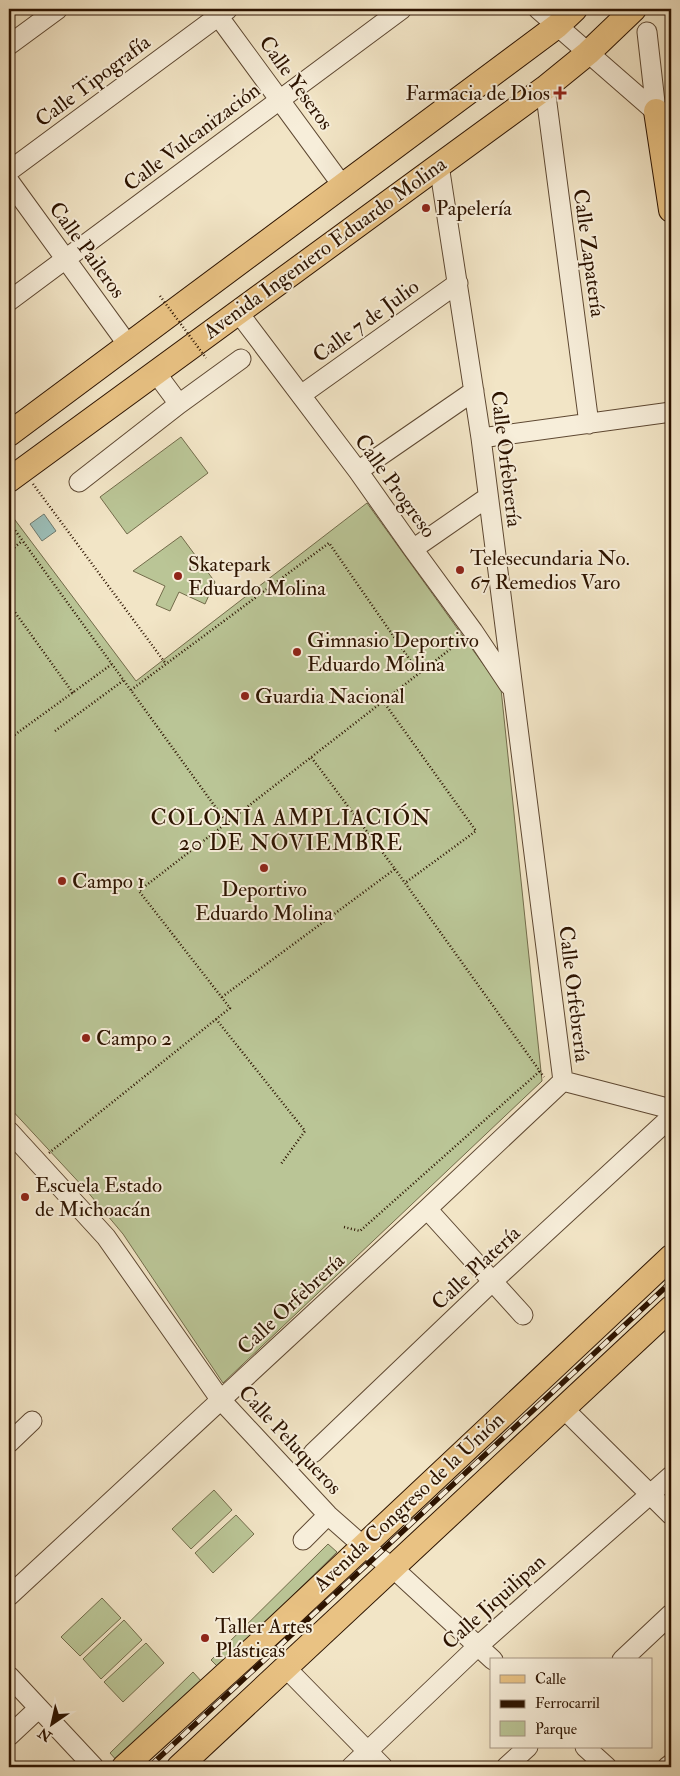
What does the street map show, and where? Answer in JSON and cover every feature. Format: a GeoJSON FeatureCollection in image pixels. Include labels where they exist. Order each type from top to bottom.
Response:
{"type":"FeatureCollection","features":[{"type":"Feature","properties":{"kind":"main road","name":"Avenida Ingeniero Eduardo Molina"},"geometry":{"type":"LineString","coordinates":[[9,434],[557,26],[575,9]]}},
{"type":"Feature","properties":{"kind":"main road","name":"Avenida Ingeniero Eduardo Molina"},"geometry":{"type":"LineString","coordinates":[[16,475],[545,88],[588,53],[634,9]]}},
{"type":"Feature","properties":{"kind":"main road"},"geometry":{"type":"LineString","coordinates":[[663,118],[671,210]]}},
{"type":"Feature","properties":{"kind":"main road","name":"Avenida Congreso de la Unión"},"geometry":{"type":"LineString","coordinates":[[124,1767],[671,1257]]}},
{"type":"Feature","properties":{"kind":"main road","name":"Avenida Congreso de la Unión"},"geometry":{"type":"LineString","coordinates":[[178,1767],[671,1308]]}},
{"type":"Feature","properties":{"kind":"street"},"geometry":{"type":"LineString","coordinates":[[9,44],[58,9]]}},
{"type":"Feature","properties":{"kind":"street","name":"Calle Vulcanización"},"geometry":{"type":"LineString","coordinates":[[9,301],[402,9]]}},
{"type":"Feature","properties":{"kind":"street"},"geometry":{"type":"LineString","coordinates":[[538,9],[663,118]]}},
{"type":"Feature","properties":{"kind":"street","name":"Calle Yeseros"},"geometry":{"type":"LineString","coordinates":[[220,11],[279,99],[342,185]]}},
{"type":"Feature","properties":{"kind":"street","name":"Calle Tipografía"},"geometry":{"type":"LineString","coordinates":[[9,171],[220,11]]}},
{"type":"Feature","properties":{"kind":"street"},"geometry":{"type":"LineString","coordinates":[[646,32],[663,118]]}},
{"type":"Feature","properties":{"kind":"street","name":"Calle Zapatería"},"geometry":{"type":"LineString","coordinates":[[545,88],[589,424]]}},
{"type":"Feature","properties":{"kind":"street","name":"Calle Orfebrería"},"geometry":{"type":"LineString","coordinates":[[9,1596],[558,1085],[481,438],[439,165]]}},
{"type":"Feature","properties":{"kind":"street","name":"Calle Paileros"},"geometry":{"type":"LineString","coordinates":[[9,181],[128,345]]}},
{"type":"Feature","properties":{"kind":"street","name":"Calle 7 de Julio"},"geometry":{"type":"LineString","coordinates":[[301,396],[458,282]]}},
{"type":"Feature","properties":{"kind":"street","name":"Calle Progreso"},"geometry":{"type":"LineString","coordinates":[[238,312],[358,470],[413,549],[474,631],[512,689]]}},
{"type":"Feature","properties":{"kind":"street"},"geometry":{"type":"LineString","coordinates":[[79,482],[179,404],[241,359]]}},
{"type":"Feature","properties":{"kind":"street"},"geometry":{"type":"LineString","coordinates":[[156,372],[179,404]]}},
{"type":"Feature","properties":{"kind":"street"},"geometry":{"type":"LineString","coordinates":[[358,470],[474,391]]}},
{"type":"Feature","properties":{"kind":"street"},"geometry":{"type":"LineString","coordinates":[[481,438],[671,412]]}},
{"type":"Feature","properties":{"kind":"street"},"geometry":{"type":"LineString","coordinates":[[413,549],[488,497]]}},
{"type":"Feature","properties":{"kind":"street"},"geometry":{"type":"LineString","coordinates":[[558,1085],[671,1110]]}},
{"type":"Feature","properties":{"kind":"street","name":"Calle Platería"},"geometry":{"type":"LineString","coordinates":[[313,1454],[493,1281],[671,1117]]}},
{"type":"Feature","properties":{"kind":"street","name":"Calle Peluqueros"},"geometry":{"type":"LineString","coordinates":[[9,1130],[106,1237],[220,1399],[328,1515],[363,1546],[393,1568],[490,1658]]}},
{"type":"Feature","properties":{"kind":"street"},"geometry":{"type":"LineString","coordinates":[[426,1209],[523,1315]]}},
{"type":"Feature","properties":{"kind":"street"},"geometry":{"type":"LineString","coordinates":[[564,1409],[671,1515]]}},
{"type":"Feature","properties":{"kind":"street"},"geometry":{"type":"LineString","coordinates":[[9,1443],[32,1421]]}},
{"type":"Feature","properties":{"kind":"street","name":"Calle Jiquilipan"},"geometry":{"type":"LineString","coordinates":[[352,1767],[478,1646],[671,1476]]}},
{"type":"Feature","properties":{"kind":"street"},"geometry":{"type":"LineString","coordinates":[[303,1540],[328,1515]]}},
{"type":"Feature","properties":{"kind":"street"},"geometry":{"type":"LineString","coordinates":[[624,1658],[671,1614]]}},
{"type":"Feature","properties":{"kind":"street"},"geometry":{"type":"LineString","coordinates":[[286,1668],[383,1767]]}},
{"type":"Feature","properties":{"kind":"street"},"geometry":{"type":"LineString","coordinates":[[9,1676],[94,1767]]}},
{"type":"Feature","properties":{"kind":"street"},"geometry":{"type":"LineString","coordinates":[[9,1736],[39,1708]]}},
{"type":"Feature","properties":{"kind":"street"},"geometry":{"type":"LineString","coordinates":[[506,1767],[527,1748]]}},
{"type":"Feature","properties":{"kind":"street"},"geometry":{"type":"LineString","coordinates":[[586,1748],[607,1767]]}},
{"type":"Feature","properties":{"kind":"street"},"geometry":{"type":"LineString","coordinates":[[667,1767],[671,1764]]}},
{"type":"Feature","properties":{"kind":"path"},"geometry":{"type":"LineString","coordinates":[[160,296],[206,358]]}},
{"type":"Feature","properties":{"kind":"path"},"geometry":{"type":"LineString","coordinates":[[16,475],[166,664]]}},
{"type":"Feature","properties":{"kind":"path"},"geometry":{"type":"LineString","coordinates":[[9,522],[227,822]]}},
{"type":"Feature","properties":{"kind":"path"},"geometry":{"type":"LineString","coordinates":[[9,552],[22,542]]}},
{"type":"Feature","properties":{"kind":"path"},"geometry":{"type":"LineString","coordinates":[[131,690],[329,543],[419,673]]}},
{"type":"Feature","properties":{"kind":"path"},"geometry":{"type":"LineString","coordinates":[[9,604],[73,693]]}},
{"type":"Feature","properties":{"kind":"path"},"geometry":{"type":"LineString","coordinates":[[38,1162],[230,1008],[139,891],[474,631]]}},
{"type":"Feature","properties":{"kind":"path"},"geometry":{"type":"LineString","coordinates":[[9,739],[112,664]]}},
{"type":"Feature","properties":{"kind":"path"},"geometry":{"type":"LineString","coordinates":[[56,731],[124,680]]}},
{"type":"Feature","properties":{"kind":"path"},"geometry":{"type":"LineString","coordinates":[[383,701],[476,831],[405,883]]}},
{"type":"Feature","properties":{"kind":"path"},"geometry":{"type":"LineString","coordinates":[[310,758],[394,868],[540,1071],[558,1085]]}},
{"type":"Feature","properties":{"kind":"path"},"geometry":{"type":"LineString","coordinates":[[222,997],[394,868]]}},
{"type":"Feature","properties":{"kind":"path"},"geometry":{"type":"LineString","coordinates":[[216,1019],[305,1131],[281,1164]]}},
{"type":"Feature","properties":{"kind":"path"},"geometry":{"type":"LineString","coordinates":[[344,1227],[360,1231],[540,1071]]}},
{"type":"Feature","properties":{"kind":"green space"},"geometry":{"type":"Polygon","coordinates":[[[181,437],[208,473],[127,534],[100,497],[181,437]]]}},
{"type":"Feature","properties":{"kind":"green space","name":"Deportivo Eduardo Molina"},"geometry":{"type":"Polygon","coordinates":[[[367,503],[501,689],[542,1081],[223,1383],[123,1234],[86,1190],[9,1107],[9,966],[11,964],[9,960],[9,512],[136,681],[367,503]]]}},
{"type":"Feature","properties":{"kind":"green space","name":"Skatepark Eduardo Molina"},"geometry":{"type":"Polygon","coordinates":[[[181,536],[215,582],[205,604],[179,592],[170,611],[156,605],[165,586],[133,571],[181,536]]]}},
{"type":"Feature","properties":{"kind":"green space"},"geometry":{"type":"Polygon","coordinates":[[[214,1490],[232,1510],[191,1549],[172,1529],[214,1490]]]}},
{"type":"Feature","properties":{"kind":"green space"},"geometry":{"type":"Polygon","coordinates":[[[236,1515],[254,1534],[213,1573],[195,1553],[236,1515]]]}},
{"type":"Feature","properties":{"kind":"green space"},"geometry":{"type":"Polygon","coordinates":[[[328,1544],[337,1552],[219,1668],[211,1660],[328,1544]]]}},
{"type":"Feature","properties":{"kind":"green space"},"geometry":{"type":"Polygon","coordinates":[[[102,1598],[121,1618],[80,1656],[61,1637],[102,1598]]]}},
{"type":"Feature","properties":{"kind":"green space"},"geometry":{"type":"Polygon","coordinates":[[[124,1620],[142,1640],[101,1679],[83,1659],[124,1620]]]}},
{"type":"Feature","properties":{"kind":"green space"},"geometry":{"type":"Polygon","coordinates":[[[146,1643],[164,1663],[123,1702],[104,1682],[146,1643]]]}},
{"type":"Feature","properties":{"kind":"green space"},"geometry":{"type":"Polygon","coordinates":[[[193,1672],[202,1682],[118,1762],[110,1753],[193,1672]]]}},
{"type":"Feature","properties":{"kind":"water"},"geometry":{"type":"Polygon","coordinates":[[[44,514],[56,531],[42,541],[30,524],[44,514]]]}},
{"type":"Feature","properties":{"kind":"railway"},"geometry":{"type":"LineString","coordinates":[[149,1767],[671,1282]]}},
{"type":"Feature","properties":{"kind":"place","name":"Farmacia de Dios"},"geometry":{"type":"Point","coordinates":[560,93]}},
{"type":"Feature","properties":{"kind":"place","name":"Papelería"},"geometry":{"type":"Point","coordinates":[426,208]}},
{"type":"Feature","properties":{"kind":"place","name":"Telesecundaria No. 67 Remedios Varo"},"geometry":{"type":"Point","coordinates":[460,570]}},
{"type":"Feature","properties":{"kind":"place","name":"Skatepark Eduardo Molina"},"geometry":{"type":"Point","coordinates":[178,576]}},
{"type":"Feature","properties":{"kind":"place","name":"Gimnasio Deportivo Eduardo Molina"},"geometry":{"type":"Point","coordinates":[297,652]}},
{"type":"Feature","properties":{"kind":"place","name":"Guardia Nacional"},"geometry":{"type":"Point","coordinates":[245,696]}},
{"type":"Feature","properties":{"kind":"place","name":"Deportivo Eduardo Molina"},"geometry":{"type":"Point","coordinates":[264,868]}},
{"type":"Feature","properties":{"kind":"place","name":"Campo 1"},"geometry":{"type":"Point","coordinates":[62,881]}},
{"type":"Feature","properties":{"kind":"place","name":"Campo 2"},"geometry":{"type":"Point","coordinates":[86,1038]}},
{"type":"Feature","properties":{"kind":"place","name":"Escuela Estado de Michoacán"},"geometry":{"type":"Point","coordinates":[25,1197]}},
{"type":"Feature","properties":{"kind":"place","name":"Taller Artes Plásticas"},"geometry":{"type":"Point","coordinates":[205,1638]}},
{"type":"Feature","properties":{"kind":"district","name":"COLONIA AMPLIACIÓN 20 DE NOVIEMBRE"},"geometry":{"type":"Point","coordinates":[291,830]}}]}
